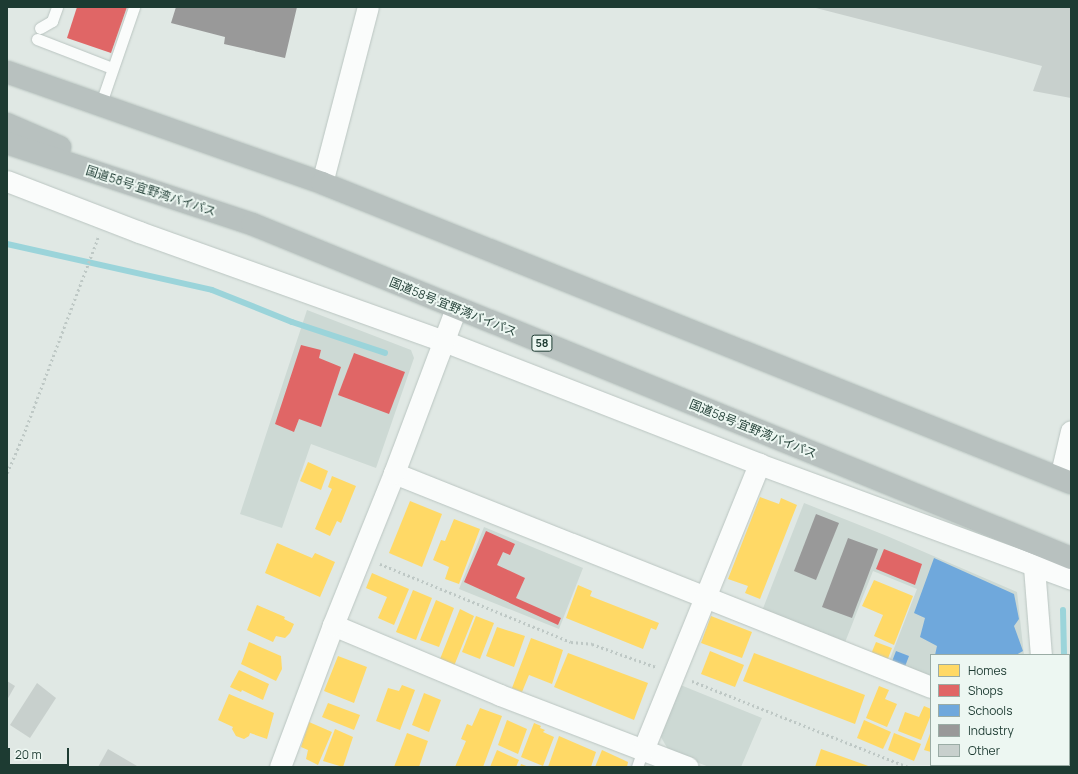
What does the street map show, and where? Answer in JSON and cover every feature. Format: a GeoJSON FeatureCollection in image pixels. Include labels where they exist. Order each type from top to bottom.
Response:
{"type":"FeatureCollection","features":[{"type":"Feature","properties":{"kind":"highway"},"geometry":{"type":"LineString","coordinates":[[7,72],[322,183],[1065,480]]}},
{"type":"Feature","properties":{"kind":"highway"},"geometry":{"type":"LineString","coordinates":[[7,124],[157,188],[252,224]]}},
{"type":"Feature","properties":{"kind":"highway","name":"国道58号 宜野湾バイパス"},"geometry":{"type":"LineString","coordinates":[[7,143],[252,224],[1071,558]]}},
{"type":"Feature","properties":{"kind":"street"},"geometry":{"type":"LineString","coordinates":[[322,183],[368,7]]}},
{"type":"Feature","properties":{"kind":"street"},"geometry":{"type":"LineString","coordinates":[[7,181],[139,232],[444,341],[759,464],[1071,580]]}},
{"type":"Feature","properties":{"kind":"street"},"geometry":{"type":"LineString","coordinates":[[280,767],[456,308]]}},
{"type":"Feature","properties":{"kind":"street"},"geometry":{"type":"LineString","coordinates":[[1065,480],[1071,431]]}},
{"type":"Feature","properties":{"kind":"street"},"geometry":{"type":"LineString","coordinates":[[640,759],[673,673],[706,596],[759,464]]}},
{"type":"Feature","properties":{"kind":"street"},"geometry":{"type":"LineString","coordinates":[[394,473],[706,596],[930,687]]}},
{"type":"Feature","properties":{"kind":"street"},"geometry":{"type":"LineString","coordinates":[[1034,567],[1041,654]]}},
{"type":"Feature","properties":{"kind":"street"},"geometry":{"type":"LineString","coordinates":[[333,626],[500,695],[640,759],[688,767]]}},
{"type":"Feature","properties":{"kind":"lane"},"geometry":{"type":"LineString","coordinates":[[40,28],[52,21],[57,7]]}},
{"type":"Feature","properties":{"kind":"lane"},"geometry":{"type":"LineString","coordinates":[[100,106],[134,7]]}},
{"type":"Feature","properties":{"kind":"lane"},"geometry":{"type":"LineString","coordinates":[[37,40],[112,68]]}},
{"type":"Feature","properties":{"kind":"path"},"geometry":{"type":"LineString","coordinates":[[7,473],[23,436],[85,274],[100,230]]}},
{"type":"Feature","properties":{"kind":"path"},"geometry":{"type":"LineString","coordinates":[[378,563],[571,642],[592,644],[673,673],[908,767]]}},
{"type":"Feature","properties":{"kind":"shaded area"},"geometry":{"type":"Polygon","coordinates":[[[307,310],[411,350],[414,358],[376,468],[311,444],[282,528],[240,514],[307,310]]]}},
{"type":"Feature","properties":{"kind":"shaded area"},"geometry":{"type":"Polygon","coordinates":[[[804,503],[887,536],[1017,592],[1024,654],[930,654],[930,682],[888,664],[917,589],[873,571],[844,645],[762,611],[804,503]]]}},
{"type":"Feature","properties":{"kind":"shaded area"},"geometry":{"type":"Polygon","coordinates":[[[484,527],[583,568],[559,629],[459,589],[484,527]]]}},
{"type":"Feature","properties":{"kind":"shaded area"},"geometry":{"type":"Polygon","coordinates":[[[678,684],[762,718],[741,767],[709,767],[669,751],[658,732],[678,684]]]}},
{"type":"Feature","properties":{"kind":"building: Homes"},"geometry":{"type":"Polygon","coordinates":[[[308,462],[328,471],[321,490],[300,481],[308,462]]]}},
{"type":"Feature","properties":{"kind":"building: Homes"},"geometry":{"type":"Polygon","coordinates":[[[332,476],[356,486],[341,523],[337,521],[330,536],[315,529],[332,489],[328,487],[332,476]]]}},
{"type":"Feature","properties":{"kind":"building: Homes"},"geometry":{"type":"Polygon","coordinates":[[[760,497],[779,504],[781,498],[797,505],[760,599],[745,593],[748,586],[728,579],[760,497]]]}},
{"type":"Feature","properties":{"kind":"building: Homes"},"geometry":{"type":"Polygon","coordinates":[[[410,501],[442,514],[422,567],[389,553],[410,501]]]}},
{"type":"Feature","properties":{"kind":"building: Homes"},"geometry":{"type":"Polygon","coordinates":[[[454,519],[480,529],[459,584],[445,579],[449,567],[433,560],[441,540],[445,541],[454,519]]]}},
{"type":"Feature","properties":{"kind":"building: Homes"},"geometry":{"type":"Polygon","coordinates":[[[277,543],[312,558],[315,553],[335,562],[320,597],[265,573],[277,543]]]}},
{"type":"Feature","properties":{"kind":"building: Homes"},"geometry":{"type":"Polygon","coordinates":[[[372,573],[409,589],[394,625],[378,618],[387,597],[366,588],[372,573]]]}},
{"type":"Feature","properties":{"kind":"building: Homes"},"geometry":{"type":"Polygon","coordinates":[[[874,580],[913,596],[894,645],[874,636],[883,615],[862,606],[874,580]]]}},
{"type":"Feature","properties":{"kind":"building: Homes"},"geometry":{"type":"Polygon","coordinates":[[[578,585],[592,591],[590,596],[659,623],[656,630],[651,628],[643,649],[566,618],[578,585]]]}},
{"type":"Feature","properties":{"kind":"building: Homes"},"geometry":{"type":"Polygon","coordinates":[[[413,590],[432,598],[416,640],[396,632],[413,590]]]}},
{"type":"Feature","properties":{"kind":"building: Homes"},"geometry":{"type":"Polygon","coordinates":[[[436,600],[454,608],[439,647],[420,640],[436,600]]]}},
{"type":"Feature","properties":{"kind":"building: Homes"},"geometry":{"type":"Polygon","coordinates":[[[257,605],[285,617],[284,619],[294,624],[290,633],[285,638],[276,636],[273,642],[247,630],[257,605]]]}},
{"type":"Feature","properties":{"kind":"building: Homes"},"geometry":{"type":"Polygon","coordinates":[[[460,609],[474,616],[454,666],[440,659],[460,609]]]}},
{"type":"Feature","properties":{"kind":"building: Homes"},"geometry":{"type":"Polygon","coordinates":[[[476,616],[494,623],[480,659],[462,652],[476,616]]]}},
{"type":"Feature","properties":{"kind":"building: Homes"},"geometry":{"type":"Polygon","coordinates":[[[711,616],[752,632],[742,658],[701,643],[711,616]]]}},
{"type":"Feature","properties":{"kind":"building: Homes"},"geometry":{"type":"Polygon","coordinates":[[[497,627],[525,636],[514,667],[486,656],[497,627]]]}},
{"type":"Feature","properties":{"kind":"building: Homes"},"geometry":{"type":"Polygon","coordinates":[[[531,638],[563,650],[552,684],[529,675],[522,692],[512,688],[531,638]]]}},
{"type":"Feature","properties":{"kind":"building: Homes"},"geometry":{"type":"Polygon","coordinates":[[[249,642],[281,656],[282,669],[276,681],[241,664],[249,642]]]}},
{"type":"Feature","properties":{"kind":"building: Homes"},"geometry":{"type":"Polygon","coordinates":[[[876,642],[892,648],[887,661],[871,654],[876,642]]]}},
{"type":"Feature","properties":{"kind":"building: Homes"},"geometry":{"type":"Polygon","coordinates":[[[710,651],[744,665],[735,687],[701,674],[710,651]]]}},
{"type":"Feature","properties":{"kind":"building: Homes"},"geometry":{"type":"Polygon","coordinates":[[[568,653],[648,683],[634,720],[554,687],[568,653]]]}},
{"type":"Feature","properties":{"kind":"building: Homes"},"geometry":{"type":"Polygon","coordinates":[[[754,653],[865,695],[855,724],[743,681],[754,653]]]}},
{"type":"Feature","properties":{"kind":"building: Homes"},"geometry":{"type":"Polygon","coordinates":[[[338,656],[367,667],[354,703],[324,691],[338,656]]]}},
{"type":"Feature","properties":{"kind":"building: Homes"},"geometry":{"type":"Polygon","coordinates":[[[239,670],[269,684],[263,700],[242,690],[241,692],[230,687],[239,670]]]}},
{"type":"Feature","properties":{"kind":"building: Homes"},"geometry":{"type":"Polygon","coordinates":[[[402,685],[415,690],[400,730],[376,721],[388,688],[399,691],[402,685]]]}},
{"type":"Feature","properties":{"kind":"building: Homes"},"geometry":{"type":"Polygon","coordinates":[[[879,686],[889,690],[885,699],[897,704],[887,727],[866,718],[879,686]]]}},
{"type":"Feature","properties":{"kind":"building: Homes"},"geometry":{"type":"Polygon","coordinates":[[[424,693],[441,700],[429,732],[412,725],[424,693]]]}},
{"type":"Feature","properties":{"kind":"building: Homes"},"geometry":{"type":"Polygon","coordinates":[[[229,694],[274,713],[267,739],[250,733],[249,736],[244,739],[236,736],[232,729],[233,727],[218,720],[229,694]]]}},
{"type":"Feature","properties":{"kind":"building: Homes"},"geometry":{"type":"Polygon","coordinates":[[[328,703],[360,715],[354,730],[322,717],[328,703]]]}},
{"type":"Feature","properties":{"kind":"building: Homes"},"geometry":{"type":"Polygon","coordinates":[[[924,706],[930,709],[930,718],[921,740],[898,731],[905,712],[919,717],[924,706]]]}},
{"type":"Feature","properties":{"kind":"building: Homes"},"geometry":{"type":"Polygon","coordinates":[[[480,708],[502,716],[483,767],[455,767],[466,741],[461,739],[467,724],[472,726],[480,708]]]}},
{"type":"Feature","properties":{"kind":"building: Homes"},"geometry":{"type":"Polygon","coordinates":[[[507,720],[527,729],[518,754],[498,745],[507,720]]]}},
{"type":"Feature","properties":{"kind":"building: Homes"},"geometry":{"type":"Polygon","coordinates":[[[864,720],[891,732],[883,749],[857,738],[864,720]]]}},
{"type":"Feature","properties":{"kind":"building: Homes"},"geometry":{"type":"Polygon","coordinates":[[[309,722],[332,732],[318,765],[306,759],[308,750],[301,747],[309,722]]]}},
{"type":"Feature","properties":{"kind":"building: Homes"},"geometry":{"type":"Polygon","coordinates":[[[534,723],[541,726],[540,728],[545,730],[543,732],[554,737],[543,766],[521,757],[534,723]]]}},
{"type":"Feature","properties":{"kind":"building: Homes"},"geometry":{"type":"Polygon","coordinates":[[[335,729],[353,737],[343,767],[323,761],[335,729]]]}},
{"type":"Feature","properties":{"kind":"building: Homes"},"geometry":{"type":"Polygon","coordinates":[[[407,733],[428,741],[419,767],[394,767],[407,733]]]}},
{"type":"Feature","properties":{"kind":"building: Homes"},"geometry":{"type":"Polygon","coordinates":[[[894,733],[921,744],[914,761],[888,750],[894,733]]]}},
{"type":"Feature","properties":{"kind":"building: Homes"},"geometry":{"type":"Polygon","coordinates":[[[930,734],[930,752],[924,750],[930,734]]]}},
{"type":"Feature","properties":{"kind":"building: Homes"},"geometry":{"type":"Polygon","coordinates":[[[559,736],[596,752],[591,767],[548,767],[559,736]]]}},
{"type":"Feature","properties":{"kind":"building: Homes"},"geometry":{"type":"Polygon","coordinates":[[[821,749],[871,767],[815,767],[821,749]]]}},
{"type":"Feature","properties":{"kind":"building: Homes"},"geometry":{"type":"Polygon","coordinates":[[[497,750],[519,760],[516,767],[490,767],[497,750]]]}},
{"type":"Feature","properties":{"kind":"building: Homes"},"geometry":{"type":"Polygon","coordinates":[[[602,750],[628,762],[627,767],[595,767],[602,750]]]}},
{"type":"Feature","properties":{"kind":"building: Homes"},"geometry":{"type":"Polygon","coordinates":[[[521,764],[529,767],[520,767],[521,764]]]}},
{"type":"Feature","properties":{"kind":"building: Homes"},"geometry":{"type":"Polygon","coordinates":[[[966,766],[1024,766],[1023,767],[966,766]]]}},
{"type":"Feature","properties":{"kind":"building: Shops"},"geometry":{"type":"Polygon","coordinates":[[[77,7],[127,7],[111,53],[67,38],[77,7]]]}},
{"type":"Feature","properties":{"kind":"building: Shops"},"geometry":{"type":"Polygon","coordinates":[[[301,345],[321,350],[319,358],[341,367],[321,427],[299,419],[294,432],[275,424],[301,345]]]}},
{"type":"Feature","properties":{"kind":"building: Shops"},"geometry":{"type":"Polygon","coordinates":[[[354,353],[405,372],[389,414],[338,395],[354,353]]]}},
{"type":"Feature","properties":{"kind":"building: Shops"},"geometry":{"type":"Polygon","coordinates":[[[486,531],[515,544],[510,555],[503,552],[497,565],[525,578],[516,598],[561,618],[558,625],[464,582],[486,531]]]}},
{"type":"Feature","properties":{"kind":"building: Shops"},"geometry":{"type":"Polygon","coordinates":[[[884,549],[922,564],[915,585],[876,569],[884,549]]]}},
{"type":"Feature","properties":{"kind":"building: Schools"},"geometry":{"type":"Polygon","coordinates":[[[934,558],[1014,594],[1019,619],[1014,626],[1023,651],[1018,654],[935,654],[937,646],[920,637],[925,618],[914,613],[934,558]]]}},
{"type":"Feature","properties":{"kind":"building: Schools"},"geometry":{"type":"Polygon","coordinates":[[[896,651],[909,656],[904,669],[891,664],[896,651]]]}},
{"type":"Feature","properties":{"kind":"building: Industry"},"geometry":{"type":"Polygon","coordinates":[[[176,7],[297,7],[285,58],[224,44],[225,37],[171,23],[176,7]]]}},
{"type":"Feature","properties":{"kind":"building: Industry"},"geometry":{"type":"Polygon","coordinates":[[[816,514],[839,523],[816,580],[794,571],[816,514]]]}},
{"type":"Feature","properties":{"kind":"building: Industry"},"geometry":{"type":"Polygon","coordinates":[[[848,538],[878,549],[852,618],[822,607],[848,538]]]}},
{"type":"Feature","properties":{"kind":"building: Other"},"geometry":{"type":"Polygon","coordinates":[[[812,7],[1071,7],[1071,98],[1033,91],[1042,66],[812,7]]]}},
{"type":"Feature","properties":{"kind":"building: Other"},"geometry":{"type":"Polygon","coordinates":[[[7,681],[15,686],[7,700],[7,681]]]}},
{"type":"Feature","properties":{"kind":"building: Other"},"geometry":{"type":"Polygon","coordinates":[[[37,683],[56,698],[30,738],[10,725],[37,683]]]}},
{"type":"Feature","properties":{"kind":"building: Other"},"geometry":{"type":"Polygon","coordinates":[[[108,749],[137,766],[98,767],[108,749]]]}},
{"type":"Feature","properties":{"kind":"waterway"},"geometry":{"type":"LineString","coordinates":[[7,244],[212,290],[292,322],[385,353]]}},
{"type":"Feature","properties":{"kind":"waterway"},"geometry":{"type":"LineString","coordinates":[[1063,610],[1064,654]]}}]}
